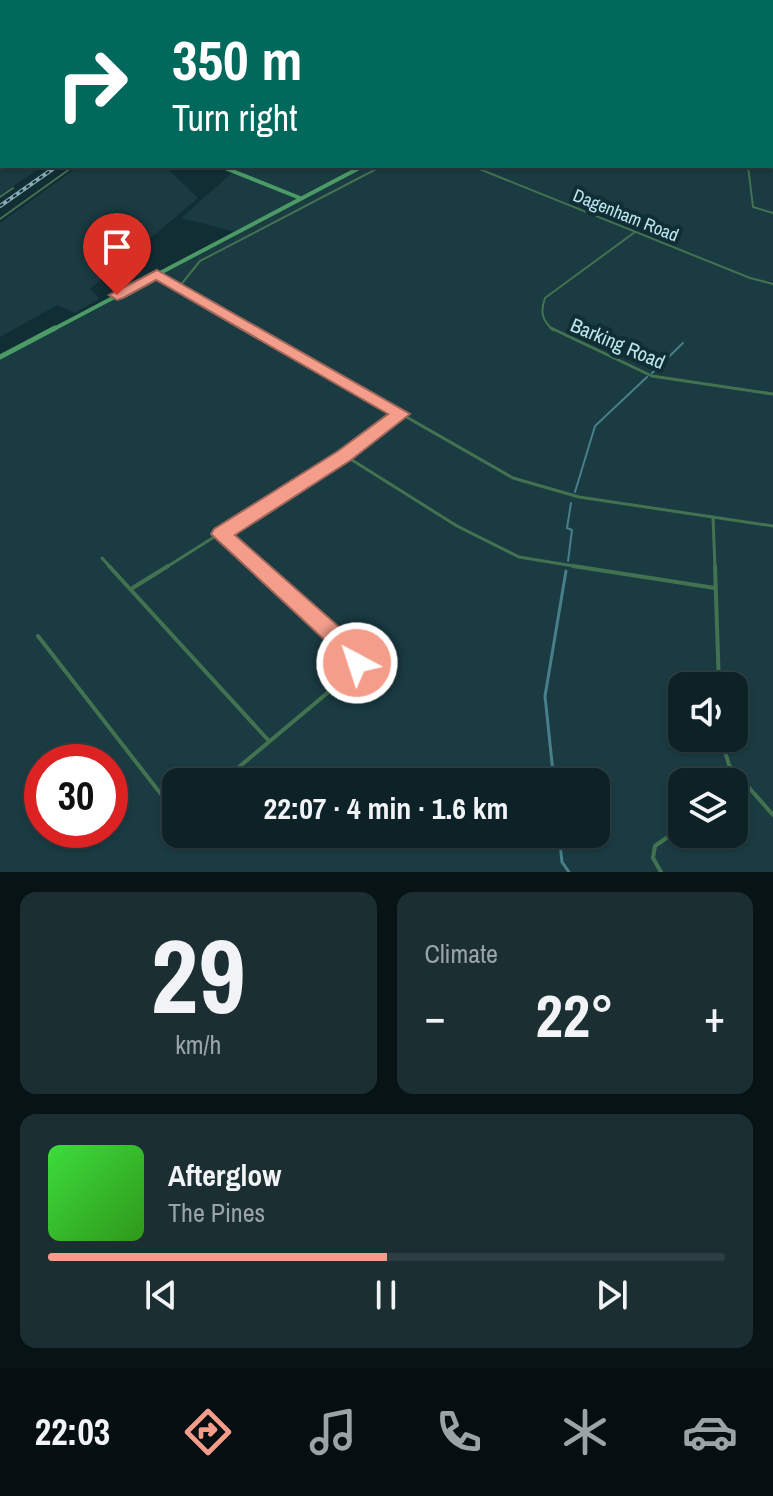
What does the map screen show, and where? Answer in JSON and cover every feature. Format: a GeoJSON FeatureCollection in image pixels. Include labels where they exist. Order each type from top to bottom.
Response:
{"type":"FeatureCollection","features":[{"type":"Feature","properties":{"kind":"street"},"geometry":{"type":"LineString","coordinates":[[0,219],[71,168]]}},
{"type":"Feature","properties":{"kind":"street"},"geometry":{"type":"LineString","coordinates":[[225,168],[301,198]]}},
{"type":"Feature","properties":{"kind":"street"},"geometry":{"type":"LineString","coordinates":[[0,357],[359,168]]}},
{"type":"Feature","properties":{"kind":"street"},"geometry":{"type":"LineString","coordinates":[[179,287],[200,261],[378,168]]}},
{"type":"Feature","properties":{"kind":"street","name":"Dagenham Road"},"geometry":{"type":"LineString","coordinates":[[477,168],[750,278],[773,284]]}},
{"type":"Feature","properties":{"kind":"street"},"geometry":{"type":"LineString","coordinates":[[748,168],[750,196],[756,210],[773,213]]}},
{"type":"Feature","properties":{"kind":"street"},"geometry":{"type":"LineString","coordinates":[[0,197],[13,188]]}},
{"type":"Feature","properties":{"kind":"street"},"geometry":{"type":"LineString","coordinates":[[291,194],[315,191]]}},
{"type":"Feature","properties":{"kind":"street"},"geometry":{"type":"LineString","coordinates":[[289,205],[293,198],[291,194]]}},
{"type":"Feature","properties":{"kind":"street","name":"Barking Road"},"geometry":{"type":"LineString","coordinates":[[635,232],[545,298],[541,311],[545,323],[557,333],[647,375],[773,394]]}},
{"type":"Feature","properties":{"kind":"street"},"geometry":{"type":"LineString","coordinates":[[157,274],[498,470],[532,485],[579,497],[773,526]]}},
{"type":"Feature","properties":{"kind":"street"},"geometry":{"type":"LineString","coordinates":[[131,589],[344,455],[401,414]]}},
{"type":"Feature","properties":{"kind":"street"},"geometry":{"type":"LineString","coordinates":[[344,455],[457,526],[519,557],[715,588]]}},
{"type":"Feature","properties":{"kind":"street"},"geometry":{"type":"LineString","coordinates":[[713,517],[718,672]]}},
{"type":"Feature","properties":{"kind":"street"},"geometry":{"type":"LineString","coordinates":[[221,534],[357,659],[350,674],[238,768]]}},
{"type":"Feature","properties":{"kind":"street"},"geometry":{"type":"LineString","coordinates":[[102,558],[269,742]]}},
{"type":"Feature","properties":{"kind":"street"},"geometry":{"type":"LineString","coordinates":[[38,636],[162,795]]}},
{"type":"Feature","properties":{"kind":"street"},"geometry":{"type":"LineString","coordinates":[[748,788],[773,815]]}},
{"type":"Feature","properties":{"kind":"street"},"geometry":{"type":"LineString","coordinates":[[661,872],[653,858],[655,846],[668,837]]}},
{"type":"Feature","properties":{"kind":"shaded area"},"geometry":{"type":"Polygon","coordinates":[[[0,168],[40,168],[0,195],[0,168]]]}},
{"type":"Feature","properties":{"kind":"shaded area"},"geometry":{"type":"Polygon","coordinates":[[[76,168],[167,168],[198,198],[90,289],[99,299],[75,313],[57,305],[0,337],[0,223],[76,168]]]}},
{"type":"Feature","properties":{"kind":"shaded area"},"geometry":{"type":"Polygon","coordinates":[[[238,168],[773,168],[773,872],[0,872],[0,360],[240,233],[181,218],[238,168]]]}},
{"type":"Feature","properties":{"kind":"waterway"},"geometry":{"type":"LineString","coordinates":[[652,373],[683,343]]}},
{"type":"Feature","properties":{"kind":"waterway"},"geometry":{"type":"LineString","coordinates":[[575,492],[595,426],[647,377]]}},
{"type":"Feature","properties":{"kind":"waterway"},"geometry":{"type":"LineString","coordinates":[[568,561],[572,530],[567,528],[571,503]]}},
{"type":"Feature","properties":{"kind":"waterway"},"geometry":{"type":"LineString","coordinates":[[553,768],[545,696],[566,571]]}},
{"type":"Feature","properties":{"kind":"waterway"},"geometry":{"type":"LineString","coordinates":[[560,848],[562,862],[569,872]]}},
{"type":"Feature","properties":{"kind":"railway"},"geometry":{"type":"LineString","coordinates":[[0,206],[54,168]]}},
{"type":"Feature","properties":{"kind":"route"},"geometry":{"type":"LineString","coordinates":[[117,295],[157,274],[401,414],[344,455],[221,534],[355,655],[357,663]]}}]}
